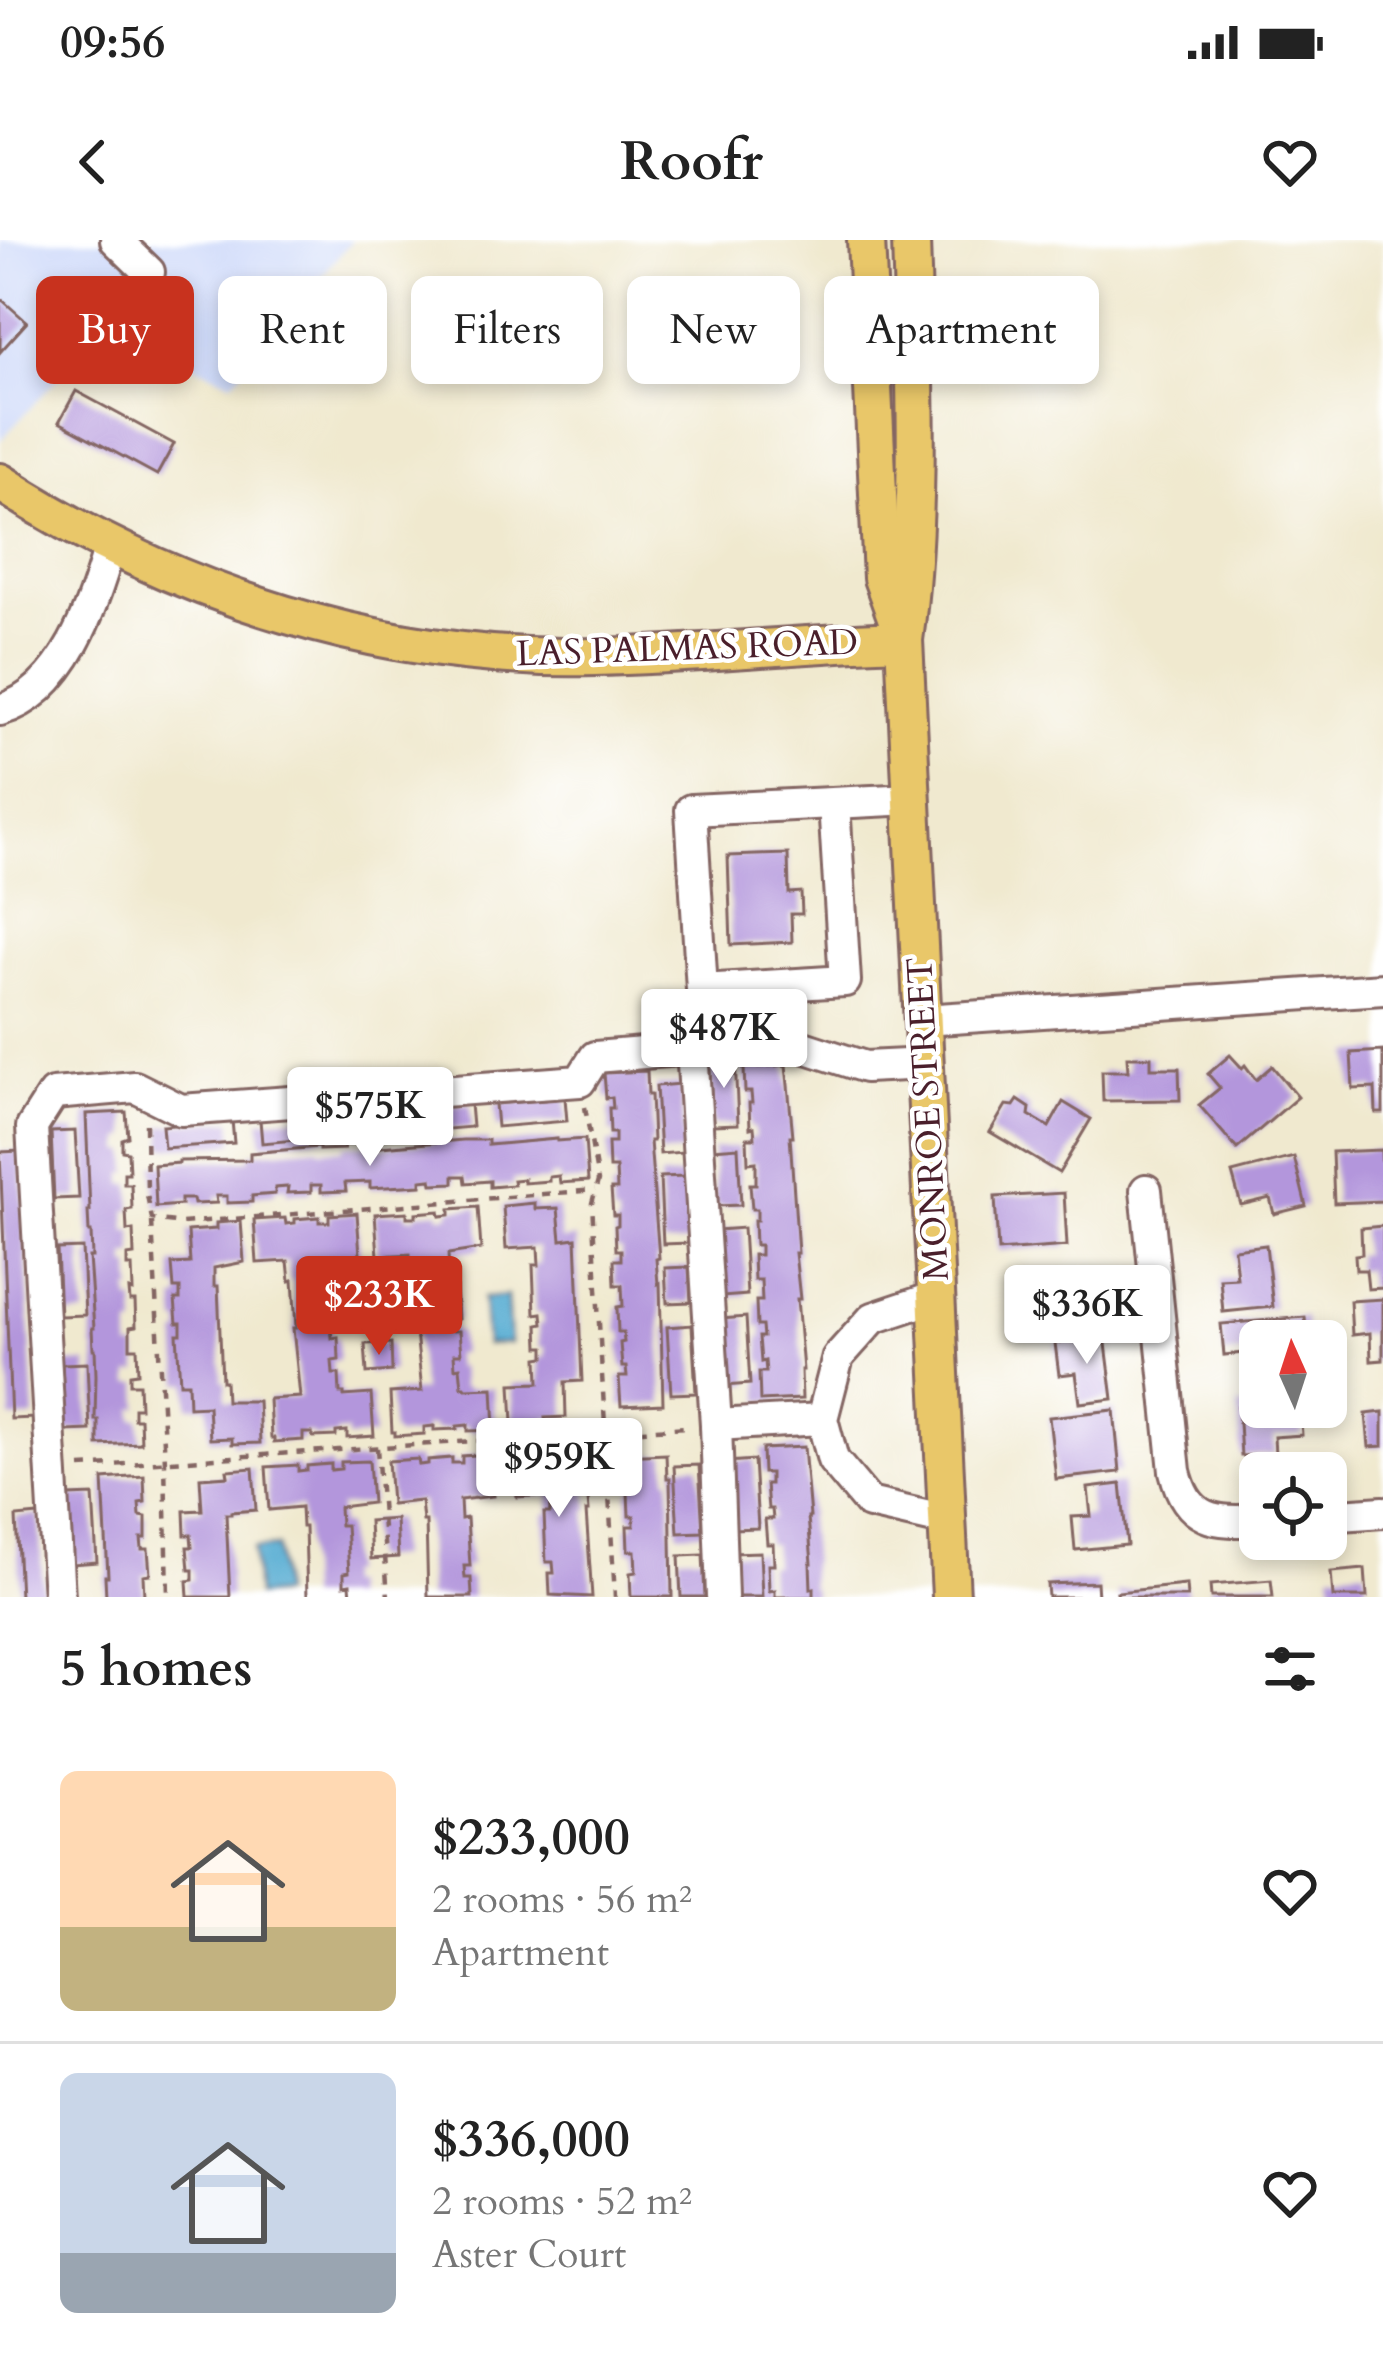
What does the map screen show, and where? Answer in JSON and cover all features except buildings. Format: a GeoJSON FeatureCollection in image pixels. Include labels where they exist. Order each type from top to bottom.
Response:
{"type":"FeatureCollection","features":[{"type":"Feature","properties":{"kind":"main road","name":"MONROE STREET"},"geometry":{"type":"LineString","coordinates":[[866,240],[882,578],[904,640]]}},
{"type":"Feature","properties":{"kind":"main road","name":"MONROE STREET"},"geometry":{"type":"LineString","coordinates":[[911,240],[914,572],[904,640],[951,1597]]}},
{"type":"Feature","properties":{"kind":"main road","name":"LAS PALMAS ROAD"},"geometry":{"type":"LineString","coordinates":[[0,482],[48,513],[188,581],[302,620],[400,641],[478,653],[595,658],[904,640]]}},
{"type":"Feature","properties":{"kind":"street"},"geometry":{"type":"LineString","coordinates":[[116,240],[148,272]]}},
{"type":"Feature","properties":{"kind":"street"},"geometry":{"type":"LineString","coordinates":[[0,710],[48,679],[76,640],[97,594],[110,545]]}},
{"type":"Feature","properties":{"kind":"street"},"geometry":{"type":"LineString","coordinates":[[834,803],[845,981],[702,990],[691,810],[913,799]]}},
{"type":"Feature","properties":{"kind":"street"},"geometry":{"type":"LineString","coordinates":[[923,1020],[1383,989]]}},
{"type":"Feature","properties":{"kind":"street"},"geometry":{"type":"LineString","coordinates":[[59,1597],[32,1127],[53,1094],[135,1087],[181,1110],[580,1081],[595,1057],[782,1040],[865,1066],[927,1064]]}},
{"type":"Feature","properties":{"kind":"street"},"geometry":{"type":"LineString","coordinates":[[692,1049],[722,1597]]}},
{"type":"Feature","properties":{"kind":"street"},"geometry":{"type":"LineString","coordinates":[[1146,1190],[1179,1490],[1202,1516],[1223,1523],[1239,1522]]}},
{"type":"Feature","properties":{"kind":"street"},"geometry":{"type":"LineString","coordinates":[[936,1298],[872,1318],[838,1358],[822,1418],[833,1460],[869,1503],[947,1521]]}},
{"type":"Feature","properties":{"kind":"street"},"geometry":{"type":"LineString","coordinates":[[716,1425],[822,1418]]}},
{"type":"Feature","properties":{"kind":"street"},"geometry":{"type":"LineString","coordinates":[[1347,1515],[1383,1512]]}},
{"type":"Feature","properties":{"kind":"path"},"geometry":{"type":"LineString","coordinates":[[580,1081],[598,1180],[592,1203],[615,1597]]}},
{"type":"Feature","properties":{"kind":"path"},"geometry":{"type":"LineString","coordinates":[[146,1092],[168,1597]]}},
{"type":"Feature","properties":{"kind":"path"},"geometry":{"type":"LineString","coordinates":[[152,1216],[182,1223],[595,1190]]}},
{"type":"Feature","properties":{"kind":"path"},"geometry":{"type":"LineString","coordinates":[[52,1469],[716,1425]]}},
{"type":"Feature","properties":{"kind":"path"},"geometry":{"type":"LineString","coordinates":[[377,1448],[388,1597]]}},
{"type":"Feature","properties":{"kind":"shaded area"},"geometry":{"type":"Polygon","coordinates":[[[0,240],[352,240],[322,276],[218,276],[218,376],[194,366],[194,276],[36,276],[36,384],[52,384],[0,441],[0,240]]]}},
{"type":"Feature","properties":{"kind":"water"},"geometry":{"type":"Polygon","coordinates":[[[507,1296],[510,1343],[486,1345],[483,1298],[507,1296]]]}},
{"type":"Feature","properties":{"kind":"water"},"geometry":{"type":"Polygon","coordinates":[[[277,1547],[281,1594],[256,1596],[253,1549],[277,1547]]]}}]}
